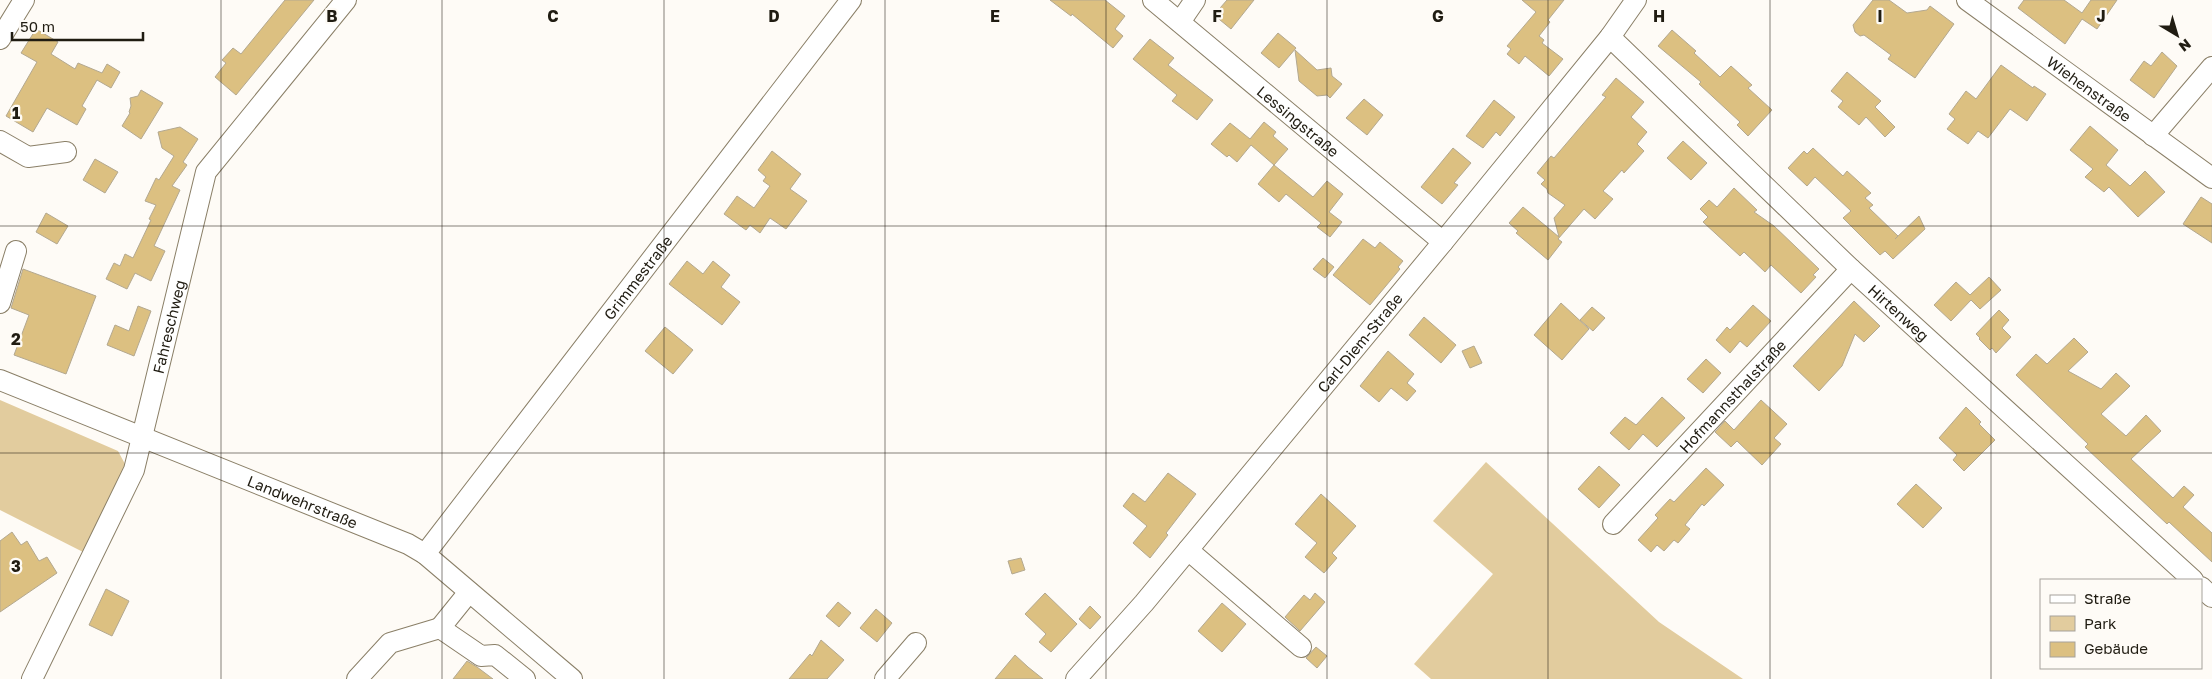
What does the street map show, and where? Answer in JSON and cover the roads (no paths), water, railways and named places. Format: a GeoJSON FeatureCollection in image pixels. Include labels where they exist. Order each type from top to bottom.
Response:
{"type":"FeatureCollection","features":[{"type":"Feature","properties":{"kind":"street"},"geometry":{"type":"LineString","coordinates":[[0,39],[24,0]]}},
{"type":"Feature","properties":{"kind":"street","name":"Fahreschweg"},"geometry":{"type":"LineString","coordinates":[[32,679],[134,470],[206,172],[346,0]]}},
{"type":"Feature","properties":{"kind":"street","name":"Grimmestraße"},"geometry":{"type":"LineString","coordinates":[[425,554],[851,0]]}},
{"type":"Feature","properties":{"kind":"street","name":"Lessingstraße"},"geometry":{"type":"LineString","coordinates":[[1153,0],[1443,242]]}},
{"type":"Feature","properties":{"kind":"street"},"geometry":{"type":"LineString","coordinates":[[1180,22],[1196,0]]}},
{"type":"Feature","properties":{"kind":"street","name":"Carl-Diem-Straße"},"geometry":{"type":"LineString","coordinates":[[1076,679],[1188,550],[1443,242],[1610,37],[1636,0]]}},
{"type":"Feature","properties":{"kind":"street","name":"Wiehenstraße"},"geometry":{"type":"LineString","coordinates":[[1967,0],[2212,178]]}},
{"type":"Feature","properties":{"kind":"street","name":"Hirtenweg"},"geometry":{"type":"LineString","coordinates":[[1610,37],[1851,268],[2192,579]]}},
{"type":"Feature","properties":{"kind":"street"},"geometry":{"type":"LineString","coordinates":[[2152,136],[2212,67]]}},
{"type":"Feature","properties":{"kind":"street"},"geometry":{"type":"LineString","coordinates":[[0,141],[28,157],[66,152]]}},
{"type":"Feature","properties":{"kind":"street"},"geometry":{"type":"LineString","coordinates":[[0,303],[16,251]]}},
{"type":"Feature","properties":{"kind":"street","name":"Hofmannsthalstraße"},"geometry":{"type":"LineString","coordinates":[[1613,524],[1851,268]]}},
{"type":"Feature","properties":{"kind":"street","name":"Landwehrstraße"},"geometry":{"type":"LineString","coordinates":[[0,380],[408,544],[425,554],[572,679]]}},
{"type":"Feature","properties":{"kind":"street"},"geometry":{"type":"LineString","coordinates":[[1188,550],[1302,647]]}},
{"type":"Feature","properties":{"kind":"street"},"geometry":{"type":"LineString","coordinates":[[2202,588],[2212,597]]}},
{"type":"Feature","properties":{"kind":"street"},"geometry":{"type":"LineString","coordinates":[[357,679],[390,643],[440,628],[469,592]]}},
{"type":"Feature","properties":{"kind":"street"},"geometry":{"type":"LineString","coordinates":[[440,628],[481,656],[495,655],[525,679]]}},
{"type":"Feature","properties":{"kind":"street"},"geometry":{"type":"LineString","coordinates":[[885,679],[916,643]]}}]}
